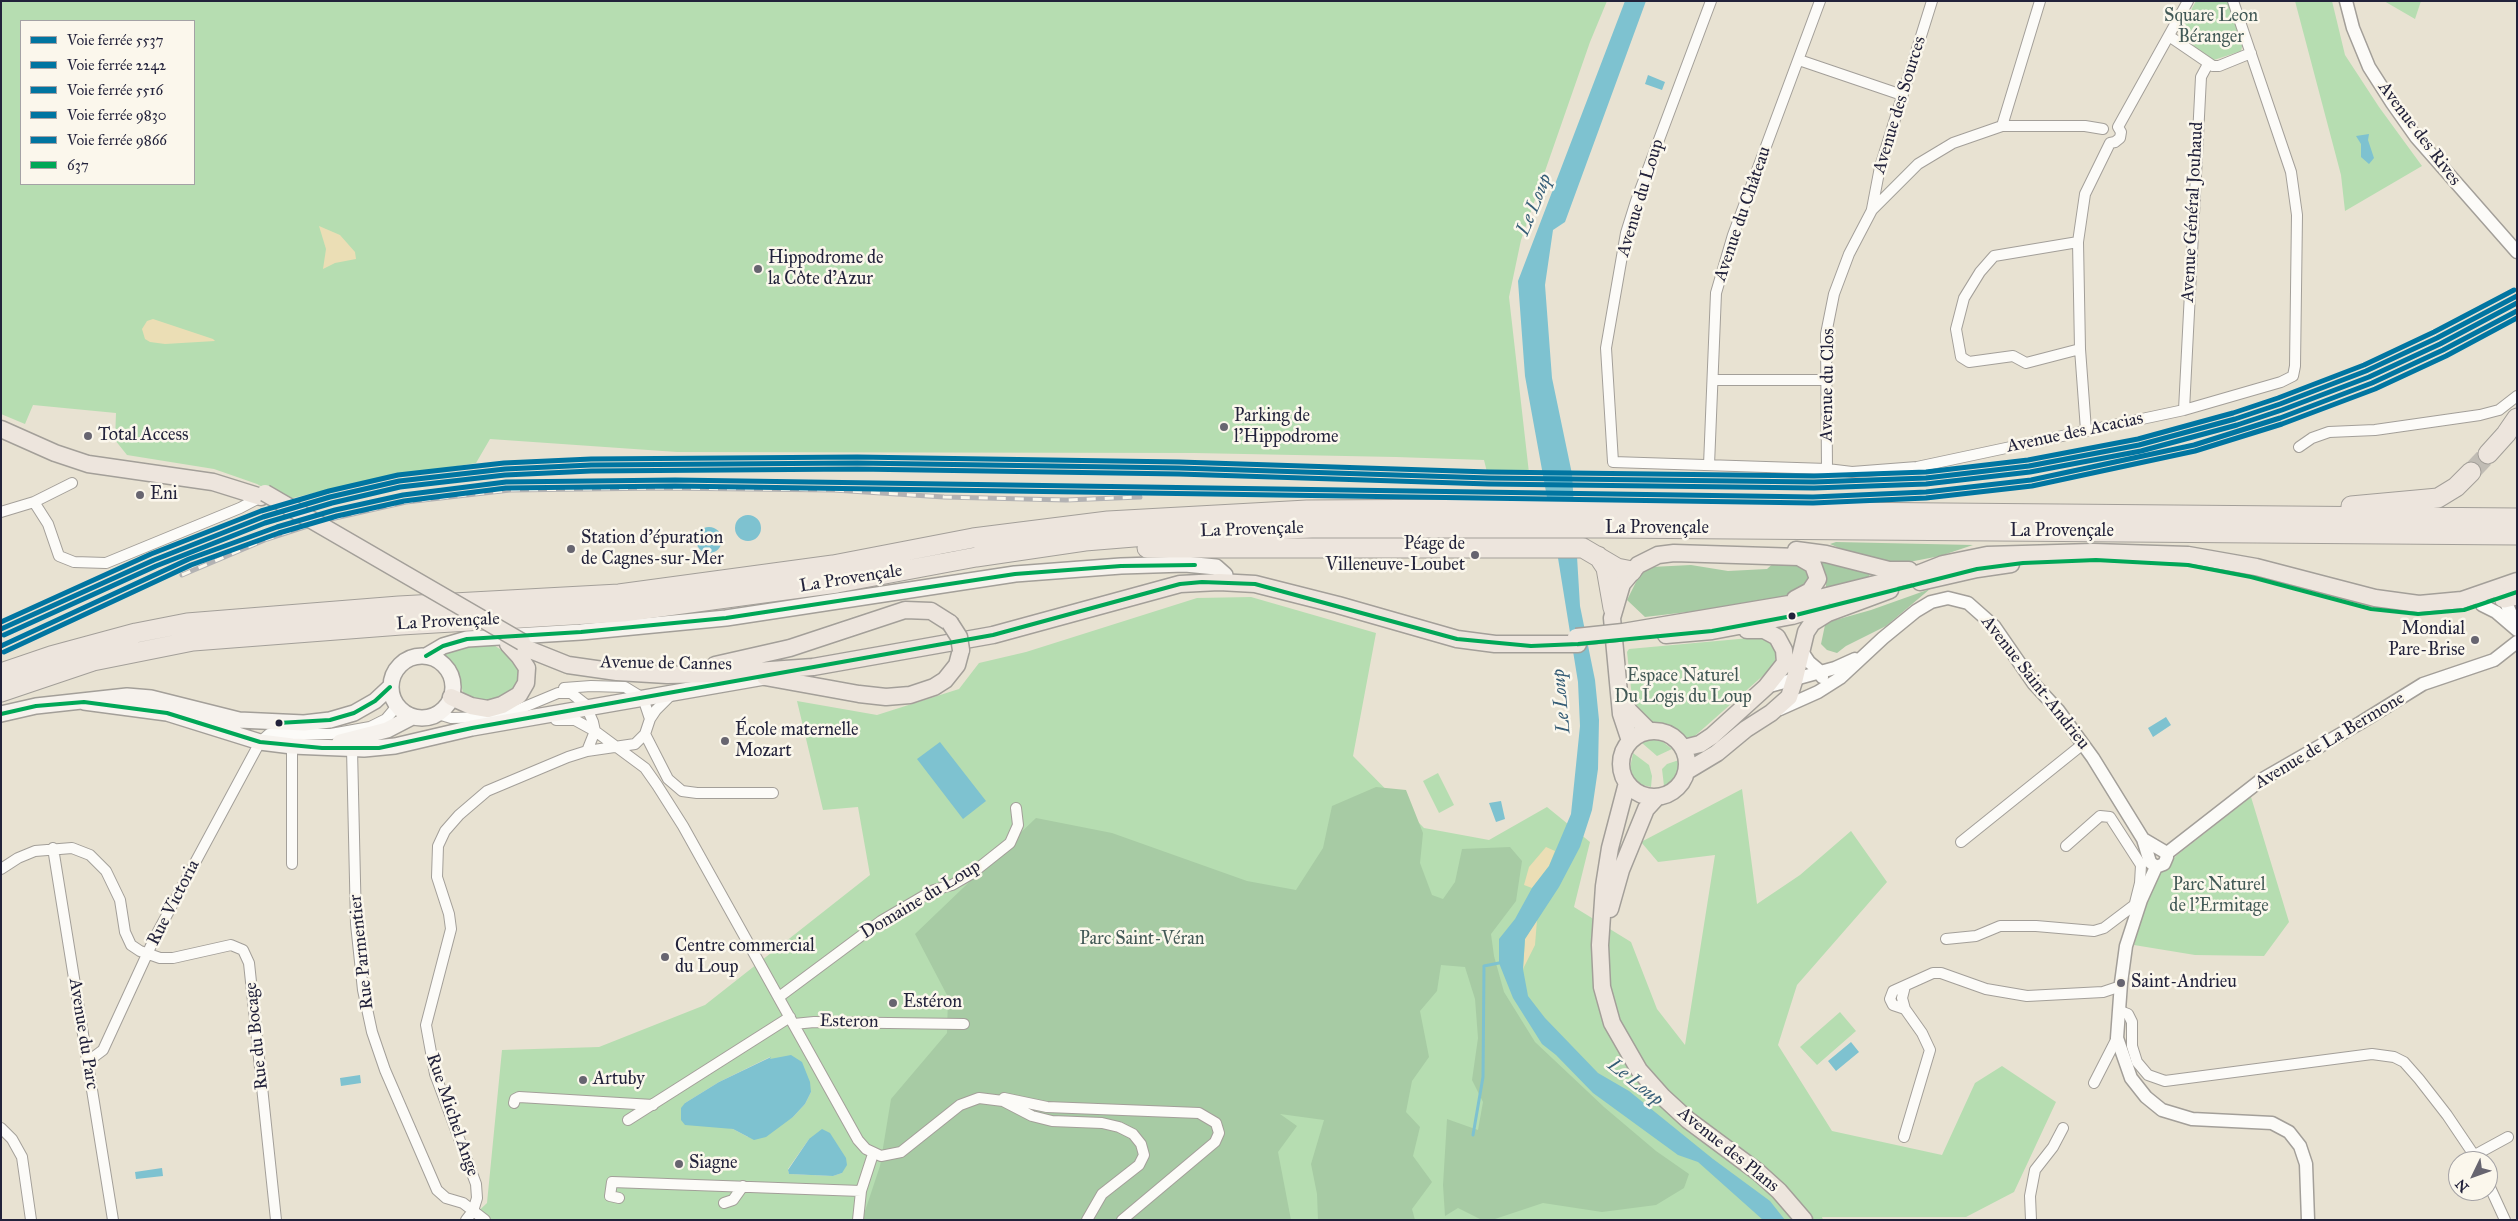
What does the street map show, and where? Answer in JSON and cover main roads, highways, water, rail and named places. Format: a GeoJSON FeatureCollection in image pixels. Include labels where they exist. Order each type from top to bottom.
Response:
{"type":"FeatureCollection","features":[{"type":"Feature","properties":{"kind":"highway"},"geometry":{"type":"LineString","coordinates":[[2488,454],[2517,418]]}},
{"type":"Feature","properties":{"kind":"highway"},"geometry":{"type":"LineString","coordinates":[[2253,516],[2313,508],[2431,500],[2447,494],[2471,472]]}},
{"type":"Feature","properties":{"kind":"highway","name":"La Provençale"},"geometry":{"type":"LineString","coordinates":[[1,673],[60,653],[136,633],[187,623],[399,606],[619,594],[833,565],[973,538],[1108,521],[1307,510],[1490,508],[2517,518]]}},
{"type":"Feature","properties":{"kind":"highway","name":"La Provençale"},"geometry":{"type":"LineString","coordinates":[[1,692],[93,661],[193,641],[401,625],[622,612],[837,583],[976,557],[1085,541],[1195,532],[1312,528],[1605,528],[2517,536]]}},
{"type":"Feature","properties":{"kind":"highway"},"geometry":{"type":"LineString","coordinates":[[976,557],[1162,547],[1507,548],[1588,551],[1617,568],[1632,571]]}},
{"type":"Feature","properties":{"kind":"highway"},"geometry":{"type":"LineString","coordinates":[[1588,551],[1606,568],[1613,608]]}},
{"type":"Feature","properties":{"kind":"main road","name":"Avenue de Cannes"},"geometry":{"type":"LineString","coordinates":[[1,429],[88,464],[214,482],[263,495],[514,642],[558,657],[575,660],[635,666],[714,666],[757,664],[812,657],[992,627],[1157,581],[1225,574],[1294,584],[1460,632],[1530,643]]}},
{"type":"Feature","properties":{"kind":"main road","name":"Avenue de Cannes"},"geometry":{"type":"LineString","coordinates":[[263,495],[492,631],[514,642],[568,665],[617,672],[666,675],[714,674],[813,666],[992,635],[1180,584],[1202,582],[1255,584],[1338,605],[1457,639],[1495,644],[1577,641],[1624,635],[1782,604],[1807,601],[1920,573],[1943,564],[1987,555],[2146,552],[2224,561],[2375,598],[2419,604],[2442,604],[2462,600],[2517,581]]}},
{"type":"Feature","properties":{"kind":"main road"},"geometry":{"type":"LineString","coordinates":[[1749,554],[1765,550],[1814,552],[1902,571],[1943,564]]}},
{"type":"Feature","properties":{"kind":"main road"},"geometry":{"type":"LineString","coordinates":[[1630,741],[1622,720],[1621,696],[1613,643],[1613,608],[1622,584],[1632,571],[1644,561],[1666,554],[1749,554],[1799,557],[1813,565],[1817,574],[1814,587],[1805,595],[1782,604]]}},
{"type":"Feature","properties":{"kind":"main road"},"geometry":{"type":"LineString","coordinates":[[1684,748],[1706,741],[1766,687],[1793,653],[1808,627],[1820,616],[1890,590],[1993,566],[2087,561],[2140,561],[2219,570],[2394,613],[2444,614],[2513,595]]}},
{"type":"Feature","properties":{"kind":"main road"},"geometry":{"type":"LineString","coordinates":[[426,656],[443,646],[468,638],[581,632],[726,618],[1015,574],[1121,566],[1185,564],[1216,568],[1225,574]]}},
{"type":"Feature","properties":{"kind":"main road","name":"Avenue de Cannes"},"geometry":{"type":"LineString","coordinates":[[1624,635],[1712,630],[1792,616],[1890,590]]}},
{"type":"Feature","properties":{"kind":"main road"},"geometry":{"type":"LineString","coordinates":[[714,666],[790,648],[905,610],[931,611],[950,623],[959,637],[961,650],[957,665],[945,680],[934,688],[910,695],[886,697],[860,694],[765,678]]}},
{"type":"Feature","properties":{"kind":"main road"},"geometry":{"type":"LineString","coordinates":[[1687,771],[1687,756],[1684,748],[1673,736],[1665,732],[1649,731],[1630,741],[1621,760],[1621,769],[1627,783],[1637,793],[1657,797],[1676,790],[1687,771],[1717,753],[1746,729],[1771,713],[1789,697],[1796,678],[1793,653],[1777,637],[1764,630],[1712,630]]}},
{"type":"Feature","properties":{"kind":"main road"},"geometry":{"type":"LineString","coordinates":[[451,697],[481,709],[494,708],[519,695],[528,675],[514,642]]}},
{"type":"Feature","properties":{"kind":"main road"},"geometry":{"type":"LineString","coordinates":[[1,714],[36,706],[127,696],[151,698],[239,720],[262,723],[330,720],[354,713],[375,701],[390,687],[394,673],[402,663],[412,657],[426,656],[436,660],[448,670],[453,684],[447,706],[438,714],[426,718],[412,717],[396,706],[390,687]]}},
{"type":"Feature","properties":{"kind":"main road"},"geometry":{"type":"LineString","coordinates":[[84,702],[168,713],[260,742],[292,746],[352,749],[395,746],[472,728],[765,678],[813,666]]}},
{"type":"Feature","properties":{"kind":"main road"},"geometry":{"type":"LineString","coordinates":[[1621,696],[1629,712],[1649,731]]}},
{"type":"Feature","properties":{"kind":"main road"},"geometry":{"type":"LineString","coordinates":[[322,748],[387,730],[412,717]]}},
{"type":"Feature","properties":{"kind":"main road","name":"Avenue des Plans"},"geometry":{"type":"LineString","coordinates":[[1627,783],[1610,848],[1604,886],[1600,944],[1600,974],[1605,1000],[1622,1044],[1638,1070],[1688,1120],[1779,1191],[1804,1220]]}},
{"type":"Feature","properties":{"kind":"main road","name":"Avenue des Plans"},"geometry":{"type":"LineString","coordinates":[[1600,944],[1625,860],[1646,809],[1657,797]]}},
{"type":"Feature","properties":{"kind":"water","name":"Le Loup"},"geometry":{"type":"Polygon","coordinates":[[[1625,1],[1646,1],[1565,222],[1553,230],[1545,285],[1552,378],[1572,474],[1580,606],[1595,680],[1599,720],[1598,769],[1592,810],[1580,847],[1559,887],[1525,939],[1523,969],[1528,996],[1545,1018],[1598,1073],[1629,1091],[1713,1159],[1770,1201],[1785,1220],[1763,1220],[1698,1162],[1678,1155],[1593,1093],[1556,1055],[1542,1044],[1513,998],[1499,963],[1499,939],[1515,919],[1532,888],[1549,866],[1571,814],[1580,726],[1578,682],[1525,376],[1518,281],[1625,1]]]}},
{"type":"Feature","properties":{"kind":"water"},"geometry":{"type":"Polygon","coordinates":[[[1648,75],[1665,82],[1662,90],[1645,84],[1648,75]]]}},
{"type":"Feature","properties":{"kind":"water"},"geometry":{"type":"Polygon","coordinates":[[[2369,134],[2368,140],[2374,158],[2369,164],[2361,157],[2361,144],[2356,136],[2369,134]]]}},
{"type":"Feature","properties":{"kind":"water"},"geometry":{"type":"Polygon","coordinates":[[[748,515],[757,519],[761,528],[757,537],[748,541],[739,537],[735,528],[739,519],[748,515]]]}},
{"type":"Feature","properties":{"kind":"water"},"geometry":{"type":"Polygon","coordinates":[[[709,527],[718,531],[722,540],[718,549],[709,553],[700,549],[696,540],[700,531],[709,527]]]}},
{"type":"Feature","properties":{"kind":"water"},"geometry":{"type":"Polygon","coordinates":[[[2166,717],[2171,725],[2153,737],[2148,728],[2166,717]]]}},
{"type":"Feature","properties":{"kind":"water"},"geometry":{"type":"Polygon","coordinates":[[[940,742],[986,801],[963,819],[917,759],[940,742]]]}},
{"type":"Feature","properties":{"kind":"water"},"geometry":{"type":"Polygon","coordinates":[[[1501,801],[1505,819],[1496,822],[1489,803],[1501,801]]]}},
{"type":"Feature","properties":{"kind":"water"},"geometry":{"type":"Polygon","coordinates":[[[1851,1042],[1859,1052],[1836,1071],[1828,1061],[1851,1042]]]}},
{"type":"Feature","properties":{"kind":"water"},"geometry":{"type":"Polygon","coordinates":[[[791,1055],[802,1062],[810,1082],[811,1092],[805,1104],[793,1117],[766,1137],[754,1140],[733,1129],[685,1125],[681,1120],[681,1108],[685,1103],[719,1082],[771,1057],[770,1059],[791,1055]]]}},
{"type":"Feature","properties":{"kind":"water"},"geometry":{"type":"Polygon","coordinates":[[[360,1075],[361,1083],[341,1086],[340,1078],[360,1075]]]}},
{"type":"Feature","properties":{"kind":"water"},"geometry":{"type":"Polygon","coordinates":[[[822,1129],[830,1133],[846,1158],[847,1165],[842,1173],[833,1176],[789,1174],[788,1170],[809,1139],[822,1129]]]}},
{"type":"Feature","properties":{"kind":"water"},"geometry":{"type":"Polygon","coordinates":[[[162,1168],[163,1176],[136,1179],[135,1172],[162,1168]]]}},
{"type":"Feature","properties":{"kind":"waterway"},"geometry":{"type":"LineString","coordinates":[[1473,1135],[1483,1077],[1484,966],[1499,963]]}},
{"type":"Feature","properties":{"kind":"tunnel"},"geometry":{"type":"LineString","coordinates":[[2471,472],[2488,454]]}},
{"type":"Feature","properties":{"kind":"railway"},"geometry":{"type":"LineString","coordinates":[[182,575],[267,539],[326,520],[406,502],[510,490],[661,488],[834,490],[944,497],[1066,500],[1140,497]]}},
{"type":"Feature","properties":{"kind":"rail line","name":"9866"},"geometry":{"type":"LineString","coordinates":[[1,622],[151,554],[261,511],[329,491],[398,475],[504,463],[591,459],[857,457],[1179,462],[1489,472],[1814,476],[1926,472],[2028,460],[2138,439],[2233,413],[2278,398],[2364,365],[2434,332],[2514,290]]}},
{"type":"Feature","properties":{"kind":"rail line","name":"2242"},"geometry":{"type":"LineString","coordinates":[[1,629],[154,560],[263,517],[330,497],[399,481],[505,469],[591,465],[857,463],[1179,468],[1489,478],[1814,482],[1926,478],[2029,466],[2139,445],[2235,419],[2280,404],[2366,371],[2437,338],[2517,296]]}},
{"type":"Feature","properties":{"kind":"rail line","name":"5516"},"geometry":{"type":"LineString","coordinates":[[4,635],[156,566],[265,523],[332,503],[400,487],[505,475],[591,471],[857,469],[1179,474],[1489,484],[1814,488],[1926,484],[2030,472],[2141,451],[2237,425],[2282,410],[2369,377],[2440,344],[2517,303]]}},
{"type":"Feature","properties":{"kind":"rail line","name":"5537"},"geometry":{"type":"LineString","coordinates":[[1,646],[189,559],[277,527],[335,510],[403,495],[506,482],[675,480],[1813,497],[1926,492],[2031,480],[2194,445],[2280,418],[2372,383],[2443,350],[2517,311]]}},
{"type":"Feature","properties":{"kind":"rail line","name":"9830"},"geometry":{"type":"LineString","coordinates":[[4,652],[191,565],[279,533],[337,516],[404,501],[506,488],[675,486],[1813,503],[1926,498],[2032,486],[2195,451],[2282,424],[2375,389],[2446,356],[2517,318]]}},
{"type":"Feature","properties":{"kind":"place","name":"Hippodrome de la Côte d'Azur"},"geometry":{"type":"Point","coordinates":[758,269]}},
{"type":"Feature","properties":{"kind":"place","name":"Parking de l'Hippodrome"},"geometry":{"type":"Point","coordinates":[1224,427]}},
{"type":"Feature","properties":{"kind":"place","name":"Total Access"},"geometry":{"type":"Point","coordinates":[88,436]}},
{"type":"Feature","properties":{"kind":"place","name":"Eni"},"geometry":{"type":"Point","coordinates":[140,495]}},
{"type":"Feature","properties":{"kind":"place","name":"Station d’épuration de Cagnes-sur-Mer"},"geometry":{"type":"Point","coordinates":[571,549]}},
{"type":"Feature","properties":{"kind":"place","name":"Péage de Villeneuve-Loubet"},"geometry":{"type":"Point","coordinates":[1475,555]}},
{"type":"Feature","properties":{"kind":"place","name":"Mondial Pare-Brise"},"geometry":{"type":"Point","coordinates":[2475,640]}},
{"type":"Feature","properties":{"kind":"place","name":"École maternelle Mozart"},"geometry":{"type":"Point","coordinates":[725,741]}},
{"type":"Feature","properties":{"kind":"place","name":"Centre commercial du Loup"},"geometry":{"type":"Point","coordinates":[665,957]}},
{"type":"Feature","properties":{"kind":"place","name":"Saint-Andrieu"},"geometry":{"type":"Point","coordinates":[2121,983]}},
{"type":"Feature","properties":{"kind":"place","name":"Estéron"},"geometry":{"type":"Point","coordinates":[893,1003]}},
{"type":"Feature","properties":{"kind":"place","name":"Artuby"},"geometry":{"type":"Point","coordinates":[583,1080]}},
{"type":"Feature","properties":{"kind":"place","name":"Siagne"},"geometry":{"type":"Point","coordinates":[679,1164]}},
{"type":"Feature","properties":{"kind":"park label","name":"Square Leon Béranger"},"geometry":{"type":"Point","coordinates":[2211,27]}},
{"type":"Feature","properties":{"kind":"park label","name":"Espace Naturel Du Logis du Loup"},"geometry":{"type":"Point","coordinates":[1683,688]}},
{"type":"Feature","properties":{"kind":"park label","name":"Parc Naturel de l'Ermitage"},"geometry":{"type":"Point","coordinates":[2219,896]}},
{"type":"Feature","properties":{"kind":"park label","name":"Parc Saint-Véran"},"geometry":{"type":"Point","coordinates":[1142,940]}}]}
